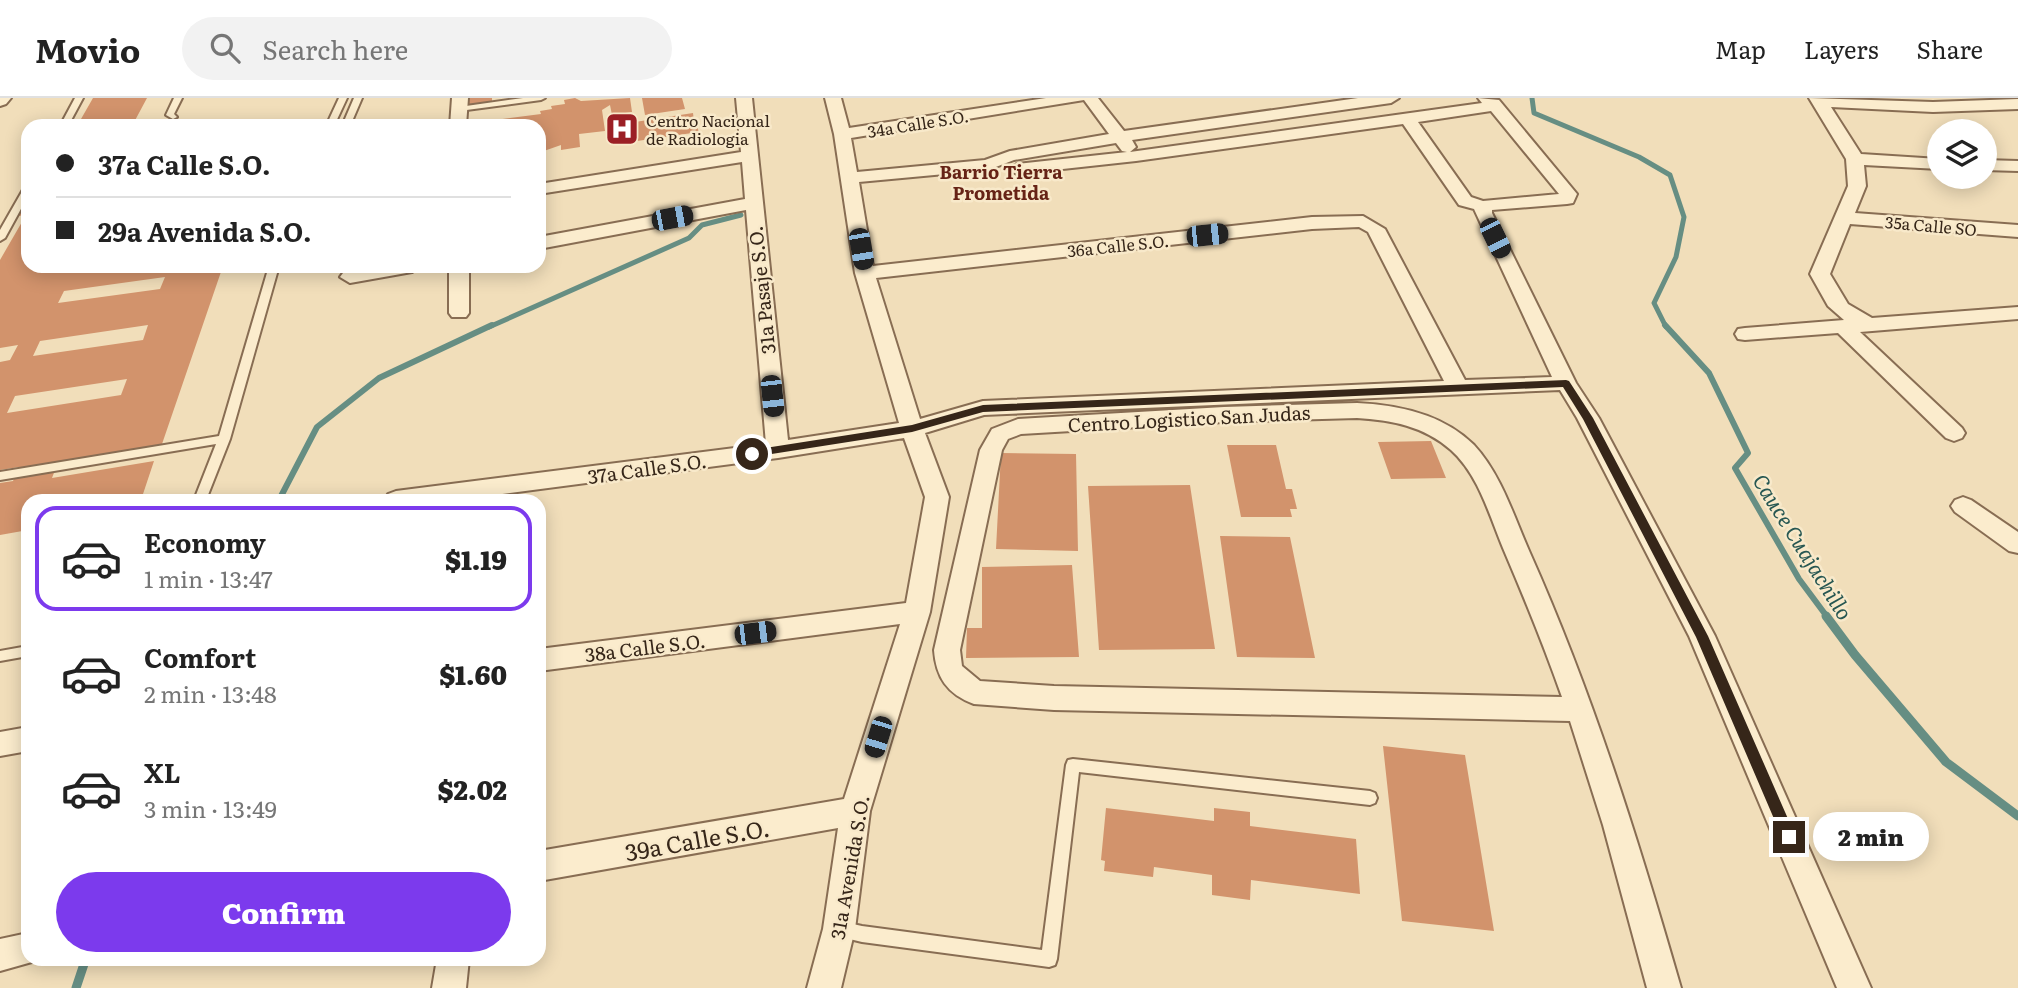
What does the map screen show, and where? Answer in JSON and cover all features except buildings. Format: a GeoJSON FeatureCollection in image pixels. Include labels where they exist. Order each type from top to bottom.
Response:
{"type":"FeatureCollection","features":[{"type":"Feature","properties":{"kind":"street","name":"31a Pasaje S.O."},"geometry":{"type":"LineString","coordinates":[[744,98],[751,155],[752,203],[778,450]]}},
{"type":"Feature","properties":{"kind":"street","name":"31a Avenida S.O."},"geometry":{"type":"LineString","coordinates":[[824,988],[839,929],[855,811],[917,612],[937,497],[912,429],[865,273],[842,134],[833,98]]}},
{"type":"Feature","properties":{"kind":"street","name":"34a Calle S.O."},"geometry":{"type":"LineString","coordinates":[[842,134],[1077,98]]}},
{"type":"Feature","properties":{"kind":"street"},"geometry":{"type":"LineString","coordinates":[[1090,98],[1136,156]]}},
{"type":"Feature","properties":{"kind":"street"},"geometry":{"type":"LineString","coordinates":[[849,178],[988,165],[1010,156],[1120,137],[1353,101],[1391,98]]}},
{"type":"Feature","properties":{"kind":"street"},"geometry":{"type":"LineString","coordinates":[[1818,100],[1933,107],[2018,104]]}},
{"type":"Feature","properties":{"kind":"street"},"geometry":{"type":"LineString","coordinates":[[1818,100],[1855,159],[1857,187],[1820,274],[1829,295],[1844,312],[1854,320],[1876,326]]}},
{"type":"Feature","properties":{"kind":"street"},"geometry":{"type":"LineString","coordinates":[[1353,101],[1378,123]]}},
{"type":"Feature","properties":{"kind":"street"},"geometry":{"type":"LineString","coordinates":[[988,165],[1002,170],[1027,169],[1136,156],[1408,119],[1491,102],[1564,189],[1567,199],[1483,206],[1465,201],[1408,119]]}},
{"type":"Feature","properties":{"kind":"street"},"geometry":{"type":"LineString","coordinates":[[546,188],[751,155]]}},
{"type":"Feature","properties":{"kind":"street"},"geometry":{"type":"LineString","coordinates":[[1855,159],[1927,163]]}},
{"type":"Feature","properties":{"kind":"street"},"geometry":{"type":"LineString","coordinates":[[1997,165],[2018,166]]}},
{"type":"Feature","properties":{"kind":"street"},"geometry":{"type":"LineString","coordinates":[[546,242],[752,203]]}},
{"type":"Feature","properties":{"kind":"street"},"geometry":{"type":"LineString","coordinates":[[1483,206],[1483,213],[1566,383],[1588,418],[1702,636],[1854,988]]}},
{"type":"Feature","properties":{"kind":"street","name":"35a Calle SO"},"geometry":{"type":"LineString","coordinates":[[1845,218],[2018,231]]}},
{"type":"Feature","properties":{"kind":"street","name":"36a Calle S.O."},"geometry":{"type":"LineString","coordinates":[[865,273],[1312,223],[1363,221],[1376,229],[1457,386]]}},
{"type":"Feature","properties":{"kind":"street"},"geometry":{"type":"LineString","coordinates":[[350,277],[373,273]]}},
{"type":"Feature","properties":{"kind":"street"},"geometry":{"type":"LineString","coordinates":[[459,273],[459,313]]}},
{"type":"Feature","properties":{"kind":"street"},"geometry":{"type":"LineString","coordinates":[[1745,334],[2018,313]]}},
{"type":"Feature","properties":{"kind":"street"},"geometry":{"type":"LineString","coordinates":[[1844,328],[1954,433]]}},
{"type":"Feature","properties":{"kind":"street","name":"37a Calle S.O."},"geometry":{"type":"LineString","coordinates":[[490,494],[521,492],[912,429],[983,408],[1566,383]]}},
{"type":"Feature","properties":{"kind":"street","name":"Centro Logistico San Judas"},"geometry":{"type":"LineString","coordinates":[[1581,709],[1054,698],[974,692],[949,671],[947,650],[991,450],[1000,434],[1018,427],[1331,411],[1392,414],[1419,420],[1454,439],[1476,464],[1535,591],[1581,709],[1633,876],[1664,988]]}},
{"type":"Feature","properties":{"kind":"street"},"geometry":{"type":"LineString","coordinates":[[1963,506],[2018,544]]}},
{"type":"Feature","properties":{"kind":"street","name":"38a Calle S.O."},"geometry":{"type":"LineString","coordinates":[[546,659],[917,612]]}},
{"type":"Feature","properties":{"kind":"street"},"geometry":{"type":"LineString","coordinates":[[0,744],[21,740]]}},
{"type":"Feature","properties":{"kind":"street","name":"39a Calle S.O."},"geometry":{"type":"LineString","coordinates":[[546,865],[855,811]]}},
{"type":"Feature","properties":{"kind":"street"},"geometry":{"type":"LineString","coordinates":[[0,955],[21,950]]}},
{"type":"Feature","properties":{"kind":"street"},"geometry":{"type":"LineString","coordinates":[[449,988],[452,966]]}},
{"type":"Feature","properties":{"kind":"lane"},"geometry":{"type":"LineString","coordinates":[[173,117],[170,115],[178,98]]}},
{"type":"Feature","properties":{"kind":"lane"},"geometry":{"type":"LineString","coordinates":[[333,119],[343,98]]}},
{"type":"Feature","properties":{"kind":"lane"},"geometry":{"type":"LineString","coordinates":[[349,119],[358,98]]}},
{"type":"Feature","properties":{"kind":"lane"},"geometry":{"type":"LineString","coordinates":[[459,111],[541,98]]}},
{"type":"Feature","properties":{"kind":"lane"},"geometry":{"type":"LineString","coordinates":[[68,119],[78,102],[89,104]]}},
{"type":"Feature","properties":{"kind":"lane"},"geometry":{"type":"LineString","coordinates":[[0,237],[21,200]]}},
{"type":"Feature","properties":{"kind":"lane"},"geometry":{"type":"LineString","coordinates":[[202,494],[224,439],[272,273]]}},
{"type":"Feature","properties":{"kind":"lane"},"geometry":{"type":"LineString","coordinates":[[0,476],[224,439]]}},
{"type":"Feature","properties":{"kind":"lane"},"geometry":{"type":"LineString","coordinates":[[0,656],[21,652]]}},
{"type":"Feature","properties":{"kind":"lane"},"geometry":{"type":"LineString","coordinates":[[839,929],[1049,959],[1073,765],[1370,798]]}},
{"type":"Feature","properties":{"kind":"waterway","name":"Cauce Cuajachillo"},"geometry":{"type":"LineString","coordinates":[[1532,98],[1534,113],[1639,157],[1670,175],[1684,217],[1676,257],[1654,303],[1665,325]]}},
{"type":"Feature","properties":{"kind":"waterway"},"geometry":{"type":"LineString","coordinates":[[489,327],[689,238],[702,225],[741,215]]}},
{"type":"Feature","properties":{"kind":"waterway"},"geometry":{"type":"LineString","coordinates":[[282,494],[317,427],[379,378],[492,325]]}},
{"type":"Feature","properties":{"kind":"waterway","name":"Cauce Cuajachillo"},"geometry":{"type":"LineString","coordinates":[[1665,325],[1709,373],[1748,453],[1735,468],[1799,579],[1828,618]]}},
{"type":"Feature","properties":{"kind":"waterway","name":"Cauce Cuajachillo"},"geometry":{"type":"LineString","coordinates":[[1826,616],[1855,655],[1946,762],[2018,816]]}},
{"type":"Feature","properties":{"kind":"waterway"},"geometry":{"type":"LineString","coordinates":[[76,988],[83,966]]}},
{"type":"Feature","properties":{"kind":"place","name":"Centro Nacional de Radiologia"},"geometry":{"type":"Point","coordinates":[622,129]}},
{"type":"Feature","properties":{"kind":"district","name":"Barrio Tierra Prometida"},"geometry":{"type":"Point","coordinates":[1001,181]}},
{"type":"Feature","properties":{"kind":"route"},"geometry":{"type":"LineString","coordinates":[[752,454],[912,429],[983,408],[1566,383],[1588,418],[1702,636],[1789,837]]}}]}
